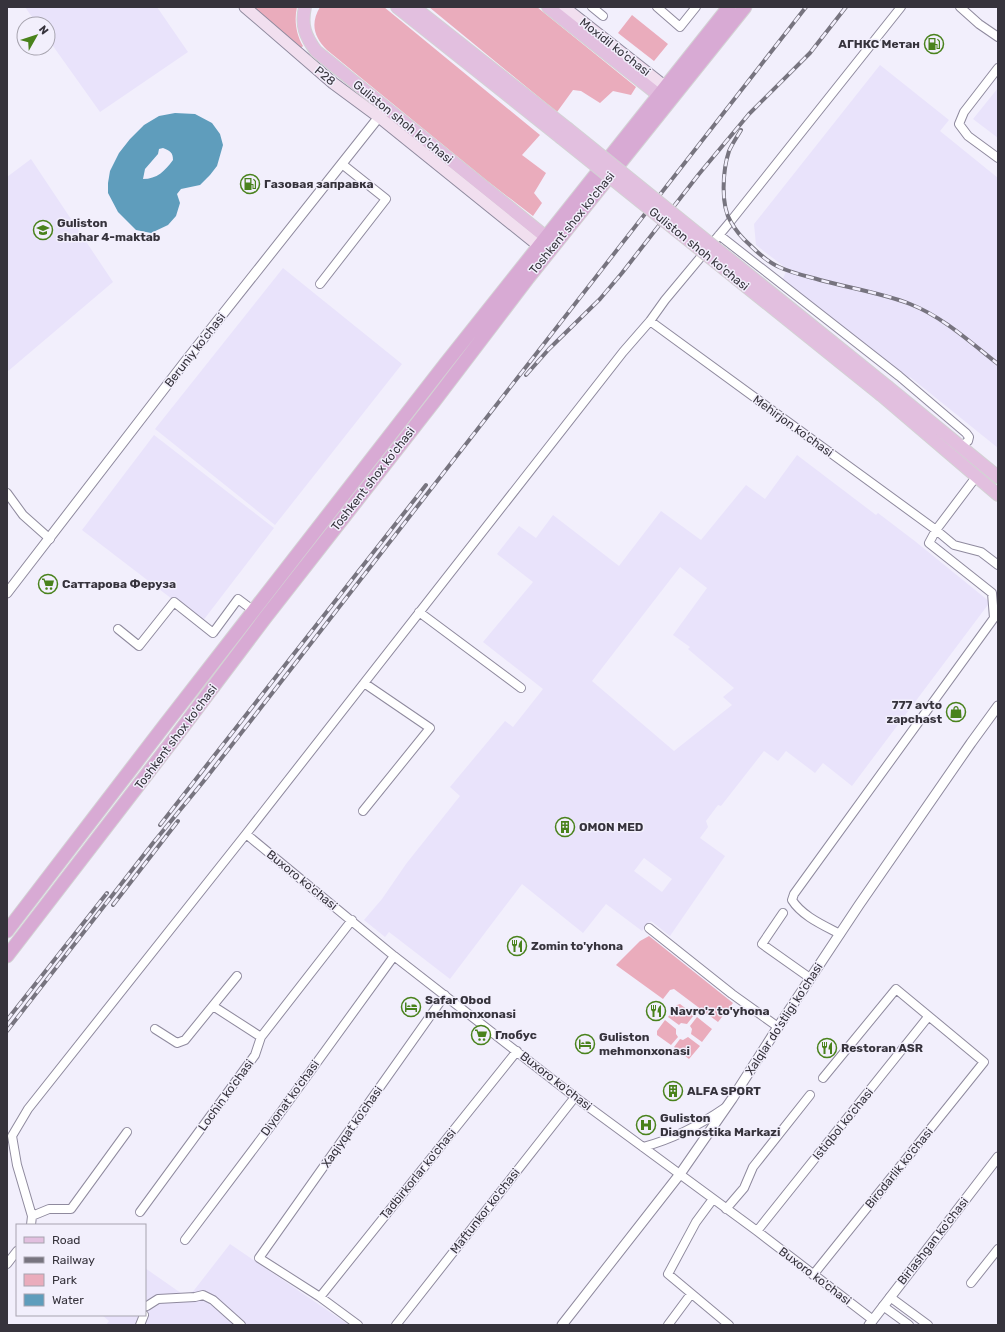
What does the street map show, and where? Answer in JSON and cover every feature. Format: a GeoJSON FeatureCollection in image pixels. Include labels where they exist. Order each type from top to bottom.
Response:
{"type":"FeatureCollection","features":[{"type":"Feature","properties":{"kind":"highway","name":"Toshkent shox ko'chasi"},"geometry":{"type":"LineString","coordinates":[[7,956],[332,532],[433,403],[667,95],[729,7]]}},
{"type":"Feature","properties":{"kind":"highway","name":"Toshkent shox ko'chasi"},"geometry":{"type":"LineString","coordinates":[[7,931],[422,395],[543,242],[667,95],[745,7]]}},
{"type":"Feature","properties":{"kind":"highway"},"geometry":{"type":"LineString","coordinates":[[422,395],[433,403]]}},
{"type":"Feature","properties":{"kind":"main road","name":"Р28"},"geometry":{"type":"LineString","coordinates":[[245,7],[333,83],[382,113]]}},
{"type":"Feature","properties":{"kind":"main road","name":"Guliston shoh ko'chasi"},"geometry":{"type":"LineString","coordinates":[[305,7],[303,17],[304,30],[308,41],[316,51],[382,113],[543,242]]}},
{"type":"Feature","properties":{"kind":"main road","name":"Guliston shoh ko'chasi"},"geometry":{"type":"LineString","coordinates":[[397,7],[564,132]]}},
{"type":"Feature","properties":{"kind":"main road","name":"Guliston shoh ko'chasi"},"geometry":{"type":"LineString","coordinates":[[414,7],[564,132],[884,391],[957,444],[998,477]]}},
{"type":"Feature","properties":{"kind":"main road"},"geometry":{"type":"LineString","coordinates":[[548,7],[667,95]]}},
{"type":"Feature","properties":{"kind":"main road","name":"Moxidil ko'chasi"},"geometry":{"type":"LineString","coordinates":[[564,7],[667,95]]}},
{"type":"Feature","properties":{"kind":"main road","name":"Guliston shoh ko'chasi"},"geometry":{"type":"LineString","coordinates":[[884,391],[976,478],[998,496]]}},
{"type":"Feature","properties":{"kind":"street"},"geometry":{"type":"LineString","coordinates":[[592,7],[604,16]]}},
{"type":"Feature","properties":{"kind":"street"},"geometry":{"type":"LineString","coordinates":[[657,7],[680,27],[696,7]]}},
{"type":"Feature","properties":{"kind":"street"},"geometry":{"type":"LineString","coordinates":[[31,1224],[32,1216],[17,1165],[12,1136],[28,1109],[246,834],[623,352],[650,321],[665,300],[719,235],[901,7]]}},
{"type":"Feature","properties":{"kind":"street"},"geometry":{"type":"LineString","coordinates":[[960,7],[979,24],[998,37]]}},
{"type":"Feature","properties":{"kind":"street"},"geometry":{"type":"LineString","coordinates":[[998,68],[964,112],[959,124],[968,136],[998,158]]}},
{"type":"Feature","properties":{"kind":"street","name":"Beruniy ko'chasi"},"geometry":{"type":"LineString","coordinates":[[7,593],[184,363],[382,113]]}},
{"type":"Feature","properties":{"kind":"street"},"geometry":{"type":"LineString","coordinates":[[320,284],[386,199],[342,164]]}},
{"type":"Feature","properties":{"kind":"street"},"geometry":{"type":"LineString","coordinates":[[719,235],[899,376],[966,433],[969,437],[968,441],[964,445],[957,444]]}},
{"type":"Feature","properties":{"kind":"street","name":"Mehirjon ko'chasi"},"geometry":{"type":"LineString","coordinates":[[650,321],[936,530],[954,545],[981,552],[998,565]]}},
{"type":"Feature","properties":{"kind":"street"},"geometry":{"type":"LineString","coordinates":[[840,934],[818,922],[797,906],[792,900],[794,894],[996,616],[992,593],[930,543],[936,530],[976,478]]}},
{"type":"Feature","properties":{"kind":"street"},"geometry":{"type":"LineString","coordinates":[[7,493],[23,514],[50,539]]}},
{"type":"Feature","properties":{"kind":"street"},"geometry":{"type":"LineString","coordinates":[[118,628],[139,646],[174,602],[213,633],[238,599],[254,611]]}},
{"type":"Feature","properties":{"kind":"street"},"geometry":{"type":"LineString","coordinates":[[419,612],[522,688]]}},
{"type":"Feature","properties":{"kind":"street"},"geometry":{"type":"LineString","coordinates":[[363,811],[430,728],[364,683]]}},
{"type":"Feature","properties":{"kind":"street","name":"Xalqlar do'stligi ko'chasi"},"geometry":{"type":"LineString","coordinates":[[562,1325],[680,1174],[728,1105],[810,978],[998,706]]}},
{"type":"Feature","properties":{"kind":"street","name":"Buxoro ko'chasi"},"geometry":{"type":"LineString","coordinates":[[246,834],[394,956],[575,1097],[757,1231],[871,1322]]}},
{"type":"Feature","properties":{"kind":"street"},"geometry":{"type":"LineString","coordinates":[[783,912],[762,944],[810,978]]}},
{"type":"Feature","properties":{"kind":"street","name":"Lochin ko'chasi"},"geometry":{"type":"LineString","coordinates":[[140,1212],[255,1055],[261,1037],[352,920]]}},
{"type":"Feature","properties":{"kind":"street"},"geometry":{"type":"LineString","coordinates":[[649,928],[732,994],[778,1027]]}},
{"type":"Feature","properties":{"kind":"street","name":"Diyonat ko'chasi"},"geometry":{"type":"LineString","coordinates":[[185,1240],[270,1127],[394,956]]}},
{"type":"Feature","properties":{"kind":"street"},"geometry":{"type":"LineString","coordinates":[[155,1029],[177,1043],[185,1040],[237,976]]}},
{"type":"Feature","properties":{"kind":"street"},"geometry":{"type":"LineString","coordinates":[[823,1078],[896,989],[928,1017]]}},
{"type":"Feature","properties":{"kind":"street","name":"Xaqiyqat ko'chasi"},"geometry":{"type":"LineString","coordinates":[[320,1297],[259,1258],[445,995]]}},
{"type":"Feature","properties":{"kind":"street"},"geometry":{"type":"LineString","coordinates":[[213,1006],[261,1037]]}},
{"type":"Feature","properties":{"kind":"street","name":"Birodarlik ko'chasi"},"geometry":{"type":"LineString","coordinates":[[813,1275],[984,1062],[928,1017]]}},
{"type":"Feature","properties":{"kind":"street","name":"Istiqbol ko'chasi"},"geometry":{"type":"LineString","coordinates":[[757,1231],[928,1017]]}},
{"type":"Feature","properties":{"kind":"street","name":"Tadbirkorlar ko'chasi"},"geometry":{"type":"LineString","coordinates":[[320,1297],[517,1051]]}},
{"type":"Feature","properties":{"kind":"street"},"geometry":{"type":"LineString","coordinates":[[726,1209],[744,1188],[754,1167],[810,1095]]}},
{"type":"Feature","properties":{"kind":"street","name":"Maftunkor ko'chasi"},"geometry":{"type":"LineString","coordinates":[[396,1325],[575,1097]]}},
{"type":"Feature","properties":{"kind":"street"},"geometry":{"type":"LineString","coordinates":[[643,1147],[677,1136],[704,1122],[728,1105]]}},
{"type":"Feature","properties":{"kind":"street"},"geometry":{"type":"LineString","coordinates":[[32,1216],[49,1209],[71,1209],[127,1132]]}},
{"type":"Feature","properties":{"kind":"street","name":"Birlashgan ko'chasi"},"geometry":{"type":"LineString","coordinates":[[871,1322],[998,1157]]}},
{"type":"Feature","properties":{"kind":"street"},"geometry":{"type":"LineString","coordinates":[[713,1199],[696,1222],[668,1274],[729,1325]]}},
{"type":"Feature","properties":{"kind":"street"},"geometry":{"type":"LineString","coordinates":[[972,1283],[998,1250]]}},
{"type":"Feature","properties":{"kind":"street"},"geometry":{"type":"LineString","coordinates":[[7,1264],[16,1252]]}},
{"type":"Feature","properties":{"kind":"street"},"geometry":{"type":"LineString","coordinates":[[668,1325],[691,1294]]}},
{"type":"Feature","properties":{"kind":"street"},"geometry":{"type":"LineString","coordinates":[[146,1308],[158,1299],[195,1297],[203,1295],[213,1300],[227,1311],[241,1325]]}},
{"type":"Feature","properties":{"kind":"street"},"geometry":{"type":"LineString","coordinates":[[320,1297],[358,1325]]}},
{"type":"Feature","properties":{"kind":"street"},"geometry":{"type":"LineString","coordinates":[[890,1297],[928,1325]]}},
{"type":"Feature","properties":{"kind":"street"},"geometry":{"type":"LineString","coordinates":[[883,1306],[908,1325]]}},
{"type":"Feature","properties":{"kind":"shaded area"},"geometry":{"type":"Polygon","coordinates":[[[25,7],[157,7],[188,52],[100,112],[56,50],[56,16],[31,16],[25,7]]]}},
{"type":"Feature","properties":{"kind":"shaded area"},"geometry":{"type":"Polygon","coordinates":[[[880,65],[949,120],[940,131],[998,178],[998,448],[910,377],[908,379],[782,281],[787,269],[756,245],[754,224],[880,65]]]}},
{"type":"Feature","properties":{"kind":"shaded area"},"geometry":{"type":"Polygon","coordinates":[[[998,88],[998,138],[973,119],[998,88]]]}},
{"type":"Feature","properties":{"kind":"shaded area","name":"Guliston shahar 4-maktab"},"geometry":{"type":"Polygon","coordinates":[[[31,159],[113,282],[7,372],[7,177],[31,159]]]}},
{"type":"Feature","properties":{"kind":"shaded area"},"geometry":{"type":"Polygon","coordinates":[[[283,268],[402,364],[275,525],[155,429],[283,268]]]}},
{"type":"Feature","properties":{"kind":"shaded area"},"geometry":{"type":"Polygon","coordinates":[[[154,435],[274,528],[202,622],[82,530],[154,435]]]}},
{"type":"Feature","properties":{"kind":"shaded area"},"geometry":{"type":"Polygon","coordinates":[[[797,455],[876,515],[878,513],[990,602],[852,786],[823,763],[815,773],[786,751],[778,761],[764,751],[721,806],[718,805],[706,821],[708,827],[700,838],[725,856],[670,936],[651,921],[642,931],[606,904],[583,933],[522,884],[450,979],[389,932],[385,937],[364,920],[382,899],[406,864],[460,796],[450,787],[505,721],[513,727],[543,689],[483,642],[533,582],[497,554],[519,526],[536,538],[553,515],[619,566],[661,511],[701,540],[746,485],[765,499],[797,455]],[[680,567],[592,681],[674,751],[732,705],[723,697],[734,688],[688,649],[690,647],[673,635],[707,588],[680,567]],[[644,858],[634,871],[662,892],[672,879],[644,858]]]}},
{"type":"Feature","properties":{"kind":"shaded area"},"geometry":{"type":"Polygon","coordinates":[[[230,1244],[349,1325],[106,1325],[109,1321],[103,1316],[146,1316],[146,1269],[188,1298],[230,1244]]]}},
{"type":"Feature","properties":{"kind":"green space"},"geometry":{"type":"Polygon","coordinates":[[[252,7],[297,7],[296,27],[303,46],[301,48],[252,7]]]}},
{"type":"Feature","properties":{"kind":"green space"},"geometry":{"type":"Polygon","coordinates":[[[320,7],[384,7],[540,135],[522,155],[546,173],[534,193],[542,203],[533,216],[486,180],[327,50],[316,35],[314,25],[320,7]]]}},
{"type":"Feature","properties":{"kind":"green space"},"geometry":{"type":"Polygon","coordinates":[[[429,7],[537,7],[636,87],[631,95],[613,91],[600,103],[581,91],[573,90],[557,112],[429,7]]]}},
{"type":"Feature","properties":{"kind":"green space"},"geometry":{"type":"Polygon","coordinates":[[[632,15],[668,44],[654,61],[618,33],[632,15]]]}},
{"type":"Feature","properties":{"kind":"green space"},"geometry":{"type":"Polygon","coordinates":[[[649,936],[733,1003],[718,1022],[674,989],[670,990],[663,999],[616,965],[640,941],[649,936]]]}},
{"type":"Feature","properties":{"kind":"green space"},"geometry":{"type":"Polygon","coordinates":[[[680,1004],[694,1015],[687,1024],[681,1023],[679,1025],[668,1017],[677,1005],[680,1004]]]}},
{"type":"Feature","properties":{"kind":"green space"},"geometry":{"type":"Polygon","coordinates":[[[697,1017],[712,1029],[702,1042],[691,1034],[692,1029],[690,1026],[697,1017]]]}},
{"type":"Feature","properties":{"kind":"green space"},"geometry":{"type":"Polygon","coordinates":[[[665,1020],[676,1029],[676,1034],[678,1037],[671,1045],[657,1035],[657,1031],[665,1020]]]}},
{"type":"Feature","properties":{"kind":"green space"},"geometry":{"type":"Polygon","coordinates":[[[688,1037],[700,1046],[689,1059],[674,1047],[680,1039],[683,1040],[688,1037]]]}},
{"type":"Feature","properties":{"kind":"water"},"geometry":{"type":"Polygon","coordinates":[[[175,113],[195,114],[212,123],[220,134],[223,145],[217,166],[210,175],[200,185],[181,189],[177,194],[180,203],[176,216],[168,225],[151,233],[136,230],[118,212],[108,193],[108,183],[110,171],[119,153],[144,125],[159,116],[175,113]],[[163,148],[159,149],[158,154],[145,169],[143,179],[157,176],[167,168],[173,160],[172,153],[163,148]]]}},
{"type":"Feature","properties":{"kind":"railway"},"geometry":{"type":"LineString","coordinates":[[7,1031],[153,843],[203,782],[806,7]]}},
{"type":"Feature","properties":{"kind":"railway"},"geometry":{"type":"LineString","coordinates":[[526,375],[549,349],[600,299],[699,174],[749,114],[810,53],[846,7]]}},
{"type":"Feature","properties":{"kind":"railway"},"geometry":{"type":"LineString","coordinates":[[741,130],[730,148],[725,167],[725,206],[737,232],[757,252],[771,263],[789,271],[888,297],[922,309],[945,323],[998,364]]}},
{"type":"Feature","properties":{"kind":"railway"},"geometry":{"type":"LineString","coordinates":[[160,825],[426,485]]}},
{"type":"Feature","properties":{"kind":"railway"},"geometry":{"type":"LineString","coordinates":[[113,905],[178,821]]}},
{"type":"Feature","properties":{"kind":"railway"},"geometry":{"type":"LineString","coordinates":[[7,1020],[107,893]]}},
{"type":"Feature","properties":{"kind":"place","name":"АГНКС Метан"},"geometry":{"type":"Point","coordinates":[934,44]}},
{"type":"Feature","properties":{"kind":"place","name":"Газовая заправка"},"geometry":{"type":"Point","coordinates":[250,184]}},
{"type":"Feature","properties":{"kind":"place","name":"Guliston shahar 4-maktab"},"geometry":{"type":"Point","coordinates":[43,230]}},
{"type":"Feature","properties":{"kind":"place","name":"Саттарова Феруза"},"geometry":{"type":"Point","coordinates":[48,584]}},
{"type":"Feature","properties":{"kind":"place","name":"777 avto zapchast"},"geometry":{"type":"Point","coordinates":[956,712]}},
{"type":"Feature","properties":{"kind":"place","name":"OMON MED"},"geometry":{"type":"Point","coordinates":[565,827]}},
{"type":"Feature","properties":{"kind":"place","name":"Zomin to'yhona"},"geometry":{"type":"Point","coordinates":[517,946]}},
{"type":"Feature","properties":{"kind":"place","name":"Safar Obod mehmonxonasi"},"geometry":{"type":"Point","coordinates":[411,1007]}},
{"type":"Feature","properties":{"kind":"place","name":"Navro'z to'yhona"},"geometry":{"type":"Point","coordinates":[656,1011]}},
{"type":"Feature","properties":{"kind":"place","name":"Глобус"},"geometry":{"type":"Point","coordinates":[481,1035]}},
{"type":"Feature","properties":{"kind":"place","name":"Guliston mehmonxonasi"},"geometry":{"type":"Point","coordinates":[585,1044]}},
{"type":"Feature","properties":{"kind":"place","name":"Restoran ASR"},"geometry":{"type":"Point","coordinates":[827,1048]}},
{"type":"Feature","properties":{"kind":"place","name":"ALFA SPORT"},"geometry":{"type":"Point","coordinates":[673,1091]}},
{"type":"Feature","properties":{"kind":"place","name":"Guliston Diagnostika Markazi"},"geometry":{"type":"Point","coordinates":[646,1125]}}]}
